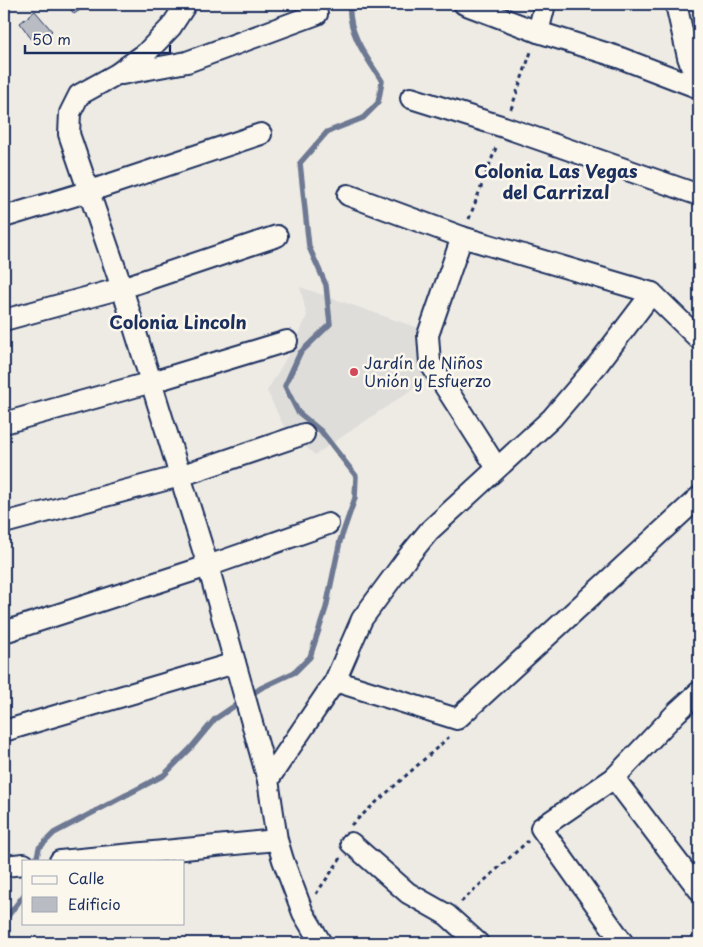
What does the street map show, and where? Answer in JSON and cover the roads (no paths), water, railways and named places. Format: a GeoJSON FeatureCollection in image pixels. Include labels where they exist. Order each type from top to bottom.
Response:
{"type":"FeatureCollection","features":[{"type":"Feature","properties":{"kind":"street"},"geometry":{"type":"LineString","coordinates":[[186,4],[171,27],[146,53],[117,74],[79,95],[70,113],[69,134],[122,288],[208,566],[268,780],[277,840],[283,860],[303,913],[321,943]]}},
{"type":"Feature","properties":{"kind":"street"},"geometry":{"type":"LineString","coordinates":[[464,4],[538,32],[618,57],[699,87],[694,51],[676,4]]}},
{"type":"Feature","properties":{"kind":"street"},"geometry":{"type":"LineString","coordinates":[[538,32],[545,4]]}},
{"type":"Feature","properties":{"kind":"street"},"geometry":{"type":"LineString","coordinates":[[117,74],[187,62],[317,14]]}},
{"type":"Feature","properties":{"kind":"street"},"geometry":{"type":"LineString","coordinates":[[411,98],[699,195]]}},
{"type":"Feature","properties":{"kind":"street"},"geometry":{"type":"LineString","coordinates":[[4,217],[90,191],[261,134]]}},
{"type":"Feature","properties":{"kind":"street"},"geometry":{"type":"LineString","coordinates":[[348,195],[462,236],[652,292],[699,339]]}},
{"type":"Feature","properties":{"kind":"street"},"geometry":{"type":"LineString","coordinates":[[4,320],[122,288],[277,236]]}},
{"type":"Feature","properties":{"kind":"street"},"geometry":{"type":"LineString","coordinates":[[462,236],[428,335],[430,363],[497,468]]}},
{"type":"Feature","properties":{"kind":"street"},"geometry":{"type":"LineString","coordinates":[[268,780],[335,680],[362,619],[407,558],[429,532],[552,418],[598,364],[652,292]]}},
{"type":"Feature","properties":{"kind":"street"},"geometry":{"type":"LineString","coordinates":[[4,423],[152,382],[287,341]]}},
{"type":"Feature","properties":{"kind":"street"},"geometry":{"type":"LineString","coordinates":[[4,523],[180,476],[304,434]]}},
{"type":"Feature","properties":{"kind":"street"},"geometry":{"type":"LineString","coordinates":[[335,680],[457,719],[699,497]]}},
{"type":"Feature","properties":{"kind":"street"},"geometry":{"type":"LineString","coordinates":[[4,632],[208,566],[328,524]]}},
{"type":"Feature","properties":{"kind":"street"},"geometry":{"type":"LineString","coordinates":[[4,731],[237,670]]}},
{"type":"Feature","properties":{"kind":"street"},"geometry":{"type":"LineString","coordinates":[[623,943],[542,828],[614,778],[677,712],[699,692]]}},
{"type":"Feature","properties":{"kind":"street"},"geometry":{"type":"LineString","coordinates":[[614,778],[699,890]]}},
{"type":"Feature","properties":{"kind":"street"},"geometry":{"type":"LineString","coordinates":[[70,860],[277,840]]}},
{"type":"Feature","properties":{"kind":"street"},"geometry":{"type":"LineString","coordinates":[[351,843],[408,893],[447,915],[478,943]]}},
{"type":"Feature","properties":{"kind":"street"},"geometry":{"type":"LineString","coordinates":[[4,866],[22,864]]}},
{"type":"Feature","properties":{"kind":"waterway"},"geometry":{"type":"LineString","coordinates":[[36,860],[39,848],[54,833],[164,775],[190,749],[215,719],[261,688],[295,672],[310,657],[326,608],[340,541],[355,498],[356,476],[321,431],[298,412],[285,386],[300,353],[330,324],[326,285],[309,247],[300,163],[327,132],[363,118],[378,103],[382,81],[364,54],[355,35],[350,14],[350,4]]}},
{"type":"Feature","properties":{"kind":"waterway"},"geometry":{"type":"LineString","coordinates":[[4,921],[22,898]]}},
{"type":"Feature","properties":{"kind":"place","name":"Jardín de Niños Unión y Esfuerzo"},"geometry":{"type":"Point","coordinates":[354,372]}},
{"type":"Feature","properties":{"kind":"district","name":"Colonia Las Vegas del Carrizal"},"geometry":{"type":"Point","coordinates":[556,182]}},
{"type":"Feature","properties":{"kind":"district","name":"Colonia Lincoln"},"geometry":{"type":"Point","coordinates":[178,323]}}]}
